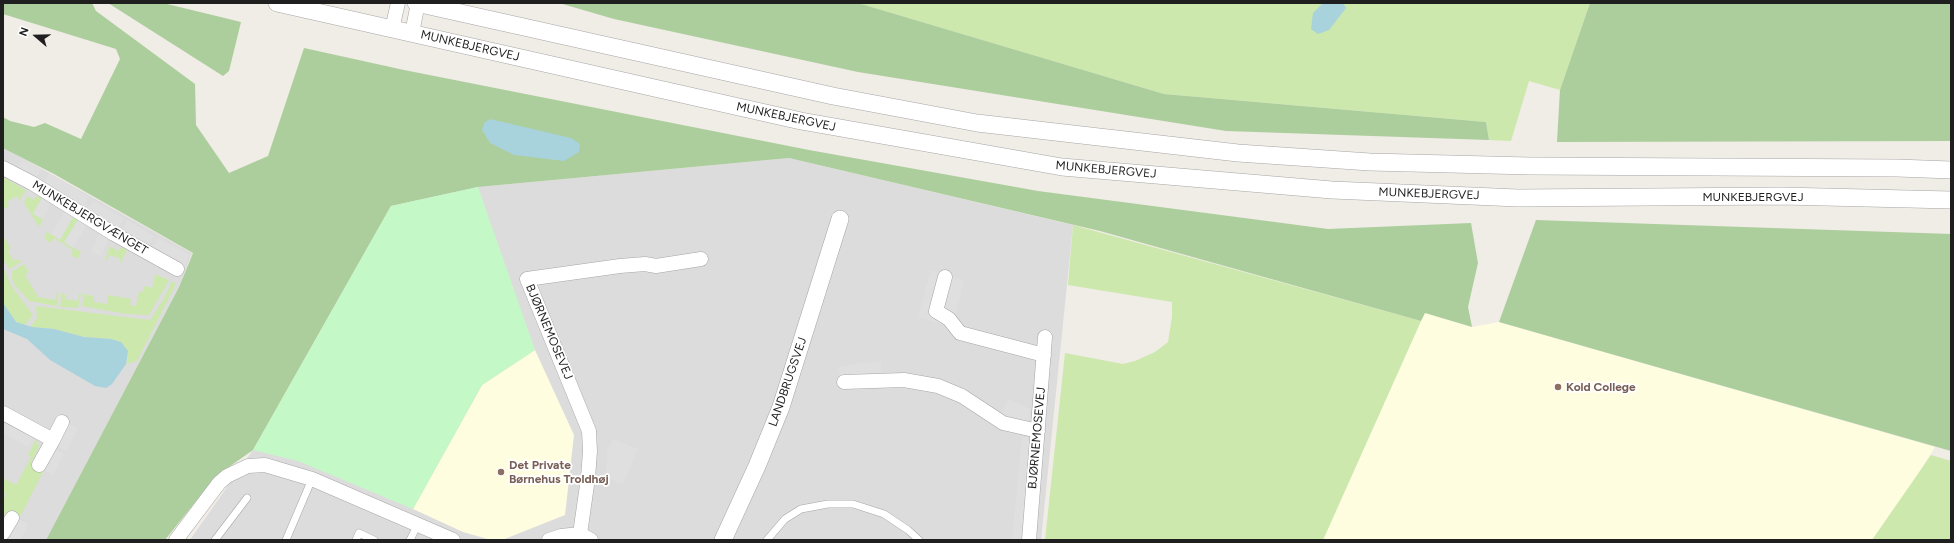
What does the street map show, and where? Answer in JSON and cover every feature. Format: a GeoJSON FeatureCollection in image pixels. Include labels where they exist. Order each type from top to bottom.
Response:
{"type":"FeatureCollection","features":[{"type":"Feature","properties":{"kind":"street","name":"MUNKEBJERGVEJ"},"geometry":{"type":"LineString","coordinates":[[277,3],[801,121],[1062,167],[1332,190],[1518,198],[1782,196],[1951,200]]}},
{"type":"Feature","properties":{"kind":"street"},"geometry":{"type":"LineString","coordinates":[[392,29],[398,3]]}},
{"type":"Feature","properties":{"kind":"street"},"geometry":{"type":"LineString","coordinates":[[412,33],[418,3],[832,96],[977,123],[1238,153],[1370,162],[1538,166],[1896,168],[1951,170]]}},
{"type":"Feature","properties":{"kind":"street","name":"MUNKEBJERGVÆNGET"},"geometry":{"type":"LineString","coordinates":[[3,168],[32,183],[125,241],[177,270]]}},
{"type":"Feature","properties":{"kind":"street"},"geometry":{"type":"LineString","coordinates":[[1882,198],[1916,187],[1951,190]]}},
{"type":"Feature","properties":{"kind":"street","name":"LANDBRUGSVEJ"},"geometry":{"type":"LineString","coordinates":[[723,540],[754,473],[781,407],[840,219]]}},
{"type":"Feature","properties":{"kind":"street","name":"BJØRNEMOSEVEJ"},"geometry":{"type":"LineString","coordinates":[[549,540],[561,536],[587,538],[590,452],[589,431],[526,279],[620,266],[645,264],[656,266],[701,259]]}},
{"type":"Feature","properties":{"kind":"street"},"geometry":{"type":"LineString","coordinates":[[945,277],[936,311],[950,319],[960,333],[1044,355]]}},
{"type":"Feature","properties":{"kind":"street","name":"BJØRNEMOSEVEJ"},"geometry":{"type":"LineString","coordinates":[[1028,540],[1045,337]]}},
{"type":"Feature","properties":{"kind":"street"},"geometry":{"type":"LineString","coordinates":[[844,382],[904,380],[938,386],[962,396],[1003,423],[1038,431]]}},
{"type":"Feature","properties":{"kind":"street"},"geometry":{"type":"LineString","coordinates":[[3,413],[53,440]]}},
{"type":"Feature","properties":{"kind":"street"},"geometry":{"type":"LineString","coordinates":[[39,465],[62,422]]}},
{"type":"Feature","properties":{"kind":"street"},"geometry":{"type":"LineString","coordinates":[[176,540],[219,483],[227,476],[248,466],[265,465],[312,479],[453,540]]}},
{"type":"Feature","properties":{"kind":"street"},"geometry":{"type":"LineString","coordinates":[[3,533],[12,518]]}},
{"type":"Feature","properties":{"kind":"lane"},"geometry":{"type":"LineString","coordinates":[[286,540],[312,479]]}},
{"type":"Feature","properties":{"kind":"lane"},"geometry":{"type":"LineString","coordinates":[[215,540],[247,498]]}},
{"type":"Feature","properties":{"kind":"lane"},"geometry":{"type":"LineString","coordinates":[[767,540],[785,519],[801,509],[828,504],[853,504],[884,514],[908,530],[919,540]]}},
{"type":"Feature","properties":{"kind":"lane"},"geometry":{"type":"LineString","coordinates":[[410,540],[418,524]]}},
{"type":"Feature","properties":{"kind":"lane"},"geometry":{"type":"LineString","coordinates":[[356,540],[359,533],[374,540]]}},
{"type":"Feature","properties":{"kind":"shaded area"},"geometry":{"type":"Polygon","coordinates":[[[3,147],[192,253],[179,287],[46,540],[3,540],[3,147]]]}},
{"type":"Feature","properties":{"kind":"shaded area"},"geometry":{"type":"Polygon","coordinates":[[[789,158],[1073,225],[1041,540],[190,540],[253,450],[391,206],[478,187],[789,158]]]}},
{"type":"Feature","properties":{"kind":"shaded area"},"geometry":{"type":"Polygon","coordinates":[[[22,159],[41,169],[36,178],[17,168],[22,159]]]}},
{"type":"Feature","properties":{"kind":"shaded area"},"geometry":{"type":"Polygon","coordinates":[[[49,173],[89,197],[84,206],[44,182],[49,173]]]}},
{"type":"Feature","properties":{"kind":"shaded area"},"geometry":{"type":"Polygon","coordinates":[[[42,198],[51,204],[43,219],[33,214],[42,198]]]}},
{"type":"Feature","properties":{"kind":"shaded area"},"geometry":{"type":"Polygon","coordinates":[[[93,200],[124,219],[118,228],[87,209],[93,200]]]}},
{"type":"Feature","properties":{"kind":"shaded area"},"geometry":{"type":"Polygon","coordinates":[[[64,212],[73,217],[60,240],[51,234],[64,212]]]}},
{"type":"Feature","properties":{"kind":"shaded area"},"geometry":{"type":"Polygon","coordinates":[[[78,220],[87,225],[73,248],[64,242],[78,220]]]}},
{"type":"Feature","properties":{"kind":"shaded area"},"geometry":{"type":"Polygon","coordinates":[[[127,220],[154,236],[149,245],[122,230],[127,220]]]}},
{"type":"Feature","properties":{"kind":"shaded area"},"geometry":{"type":"Polygon","coordinates":[[[99,233],[108,239],[101,256],[91,251],[99,233]]]}},
{"type":"Feature","properties":{"kind":"shaded area"},"geometry":{"type":"Polygon","coordinates":[[[158,238],[190,255],[185,265],[153,247],[158,238]]]}},
{"type":"Feature","properties":{"kind":"shaded area"},"geometry":{"type":"Polygon","coordinates":[[[931,270],[964,280],[956,314],[948,326],[918,317],[931,270]]]}},
{"type":"Feature","properties":{"kind":"shaded area","name":"Kold College"},"geometry":{"type":"Polygon","coordinates":[[[1425,312],[1472,327],[1499,322],[1935,447],[1914,481],[1872,540],[1323,540],[1425,312]]]}},
{"type":"Feature","properties":{"kind":"shaded area","name":"Det Private Børnehus Troldhøj"},"geometry":{"type":"Polygon","coordinates":[[[535,350],[574,435],[565,515],[502,540],[491,540],[463,532],[413,509],[482,385],[535,350]]]}},
{"type":"Feature","properties":{"kind":"shaded area"},"geometry":{"type":"Polygon","coordinates":[[[881,362],[883,384],[843,386],[838,367],[860,363],[881,362]]]}},
{"type":"Feature","properties":{"kind":"shaded area"},"geometry":{"type":"Polygon","coordinates":[[[1008,399],[1031,409],[1027,423],[1001,416],[1008,399]]]}},
{"type":"Feature","properties":{"kind":"shaded area"},"geometry":{"type":"Polygon","coordinates":[[[3,422],[33,438],[28,447],[3,433],[3,422]]]}},
{"type":"Feature","properties":{"kind":"shaded area"},"geometry":{"type":"Polygon","coordinates":[[[69,424],[78,429],[66,451],[57,446],[69,424]]]}},
{"type":"Feature","properties":{"kind":"shaded area"},"geometry":{"type":"Polygon","coordinates":[[[1022,437],[1033,438],[1023,540],[1012,540],[1022,437]]]}},
{"type":"Feature","properties":{"kind":"shaded area"},"geometry":{"type":"Polygon","coordinates":[[[613,439],[638,449],[623,484],[604,476],[607,466],[607,451],[613,439]]]}},
{"type":"Feature","properties":{"kind":"shaded area"},"geometry":{"type":"Polygon","coordinates":[[[55,449],[64,454],[53,475],[44,470],[55,449]]]}},
{"type":"Feature","properties":{"kind":"shaded area"},"geometry":{"type":"Polygon","coordinates":[[[19,519],[28,524],[20,540],[8,540],[19,519]]]}},
{"type":"Feature","properties":{"kind":"green space"},"geometry":{"type":"Polygon","coordinates":[[[3,3],[92,3],[96,11],[195,84],[196,125],[229,173],[268,156],[304,48],[404,70],[809,150],[1038,191],[1328,229],[1471,223],[1478,263],[1468,307],[1472,327],[1425,313],[1421,321],[1100,231],[789,158],[478,187],[391,206],[253,450],[216,476],[165,540],[46,540],[179,287],[193,253],[54,174],[3,148],[3,117],[10,121],[34,127],[45,123],[81,139],[120,59],[116,49],[3,14],[3,3]]]}},
{"type":"Feature","properties":{"kind":"green space"},"geometry":{"type":"Polygon","coordinates":[[[108,3],[163,3],[241,22],[229,71],[223,76],[108,3]]]}},
{"type":"Feature","properties":{"kind":"green space"},"geometry":{"type":"Polygon","coordinates":[[[559,3],[858,3],[1164,94],[1486,122],[1489,140],[1226,131],[858,72],[614,19],[559,3]]]}},
{"type":"Feature","properties":{"kind":"green space"},"geometry":{"type":"Polygon","coordinates":[[[858,3],[1590,3],[1560,90],[1529,81],[1511,141],[1489,140],[1486,122],[1164,94],[858,3]]]}},
{"type":"Feature","properties":{"kind":"green space"},"geometry":{"type":"Polygon","coordinates":[[[1590,3],[1951,3],[1951,141],[1557,142],[1560,90],[1590,3]]]}},
{"type":"Feature","properties":{"kind":"green space"},"geometry":{"type":"Polygon","coordinates":[[[3,177],[26,190],[19,201],[17,196],[7,202],[9,207],[5,208],[3,206],[3,177]]]}},
{"type":"Feature","properties":{"kind":"green space"},"geometry":{"type":"Polygon","coordinates":[[[478,187],[535,350],[482,385],[413,509],[298,461],[253,450],[391,206],[478,187]]]}},
{"type":"Feature","properties":{"kind":"green space"},"geometry":{"type":"Polygon","coordinates":[[[27,196],[34,200],[37,196],[42,198],[33,214],[43,219],[39,227],[24,203],[27,196]]]}},
{"type":"Feature","properties":{"kind":"green space"},"geometry":{"type":"Polygon","coordinates":[[[73,217],[78,220],[64,242],[81,252],[78,259],[71,255],[73,250],[54,238],[51,243],[44,238],[47,232],[60,239],[73,217]]]}},
{"type":"Feature","properties":{"kind":"green space"},"geometry":{"type":"Polygon","coordinates":[[[1536,220],[1951,234],[1951,451],[1499,322],[1536,220]]]}},
{"type":"Feature","properties":{"kind":"green space"},"geometry":{"type":"Polygon","coordinates":[[[1073,225],[1421,321],[1323,540],[1045,540],[1065,353],[1123,364],[1135,361],[1155,352],[1168,342],[1172,317],[1172,302],[1068,285],[1073,225]]]}},
{"type":"Feature","properties":{"kind":"green space"},"geometry":{"type":"Polygon","coordinates":[[[3,236],[11,248],[8,251],[14,261],[19,259],[21,262],[10,269],[3,260],[3,236]]]}},
{"type":"Feature","properties":{"kind":"green space"},"geometry":{"type":"Polygon","coordinates":[[[110,246],[118,251],[121,247],[127,250],[120,264],[120,258],[109,255],[107,260],[105,259],[110,246]]]}},
{"type":"Feature","properties":{"kind":"green space"},"geometry":{"type":"Polygon","coordinates":[[[24,264],[29,272],[25,275],[38,297],[56,300],[57,292],[59,293],[57,306],[29,301],[15,285],[11,272],[24,264]]]}},
{"type":"Feature","properties":{"kind":"green space"},"geometry":{"type":"Polygon","coordinates":[[[3,267],[11,285],[33,315],[25,325],[16,322],[3,303],[3,267]]]}},
{"type":"Feature","properties":{"kind":"green space"},"geometry":{"type":"Polygon","coordinates":[[[155,274],[169,280],[149,315],[126,314],[82,306],[84,294],[94,296],[94,302],[107,304],[108,295],[131,299],[130,305],[136,306],[139,291],[143,292],[144,286],[152,288],[155,274]]]}},
{"type":"Feature","properties":{"kind":"green space"},"geometry":{"type":"Polygon","coordinates":[[[172,281],[176,284],[137,361],[126,364],[128,357],[121,342],[111,339],[84,337],[54,329],[30,327],[37,318],[36,306],[150,320],[163,300],[172,281]]]}},
{"type":"Feature","properties":{"kind":"green space"},"geometry":{"type":"Polygon","coordinates":[[[62,293],[65,294],[65,299],[78,301],[79,293],[81,293],[78,308],[60,307],[62,293]]]}},
{"type":"Feature","properties":{"kind":"green space"},"geometry":{"type":"Polygon","coordinates":[[[36,439],[39,447],[31,463],[44,470],[19,519],[6,512],[3,518],[3,501],[6,494],[3,492],[3,478],[16,485],[31,457],[28,455],[36,439]]]}},
{"type":"Feature","properties":{"kind":"green space"},"geometry":{"type":"Polygon","coordinates":[[[1931,455],[1951,461],[1951,540],[1872,540],[1931,455]]]}},
{"type":"Feature","properties":{"kind":"water"},"geometry":{"type":"Polygon","coordinates":[[[1323,3],[1343,3],[1346,8],[1329,30],[1318,34],[1311,29],[1313,13],[1323,3]]]}},
{"type":"Feature","properties":{"kind":"water"},"geometry":{"type":"Polygon","coordinates":[[[490,119],[571,138],[580,144],[579,152],[564,161],[514,155],[490,143],[482,130],[484,123],[490,119]]]}},
{"type":"Feature","properties":{"kind":"water"},"geometry":{"type":"Polygon","coordinates":[[[3,303],[16,322],[32,327],[54,329],[84,337],[111,339],[121,342],[128,351],[126,364],[112,384],[106,388],[95,386],[50,360],[27,339],[3,329],[3,303]]]}},
{"type":"Feature","properties":{"kind":"place","name":"Kold College"},"geometry":{"type":"Point","coordinates":[1558,387]}},
{"type":"Feature","properties":{"kind":"place","name":"Det Private Børnehus Troldhøj"},"geometry":{"type":"Point","coordinates":[501,472]}}]}
